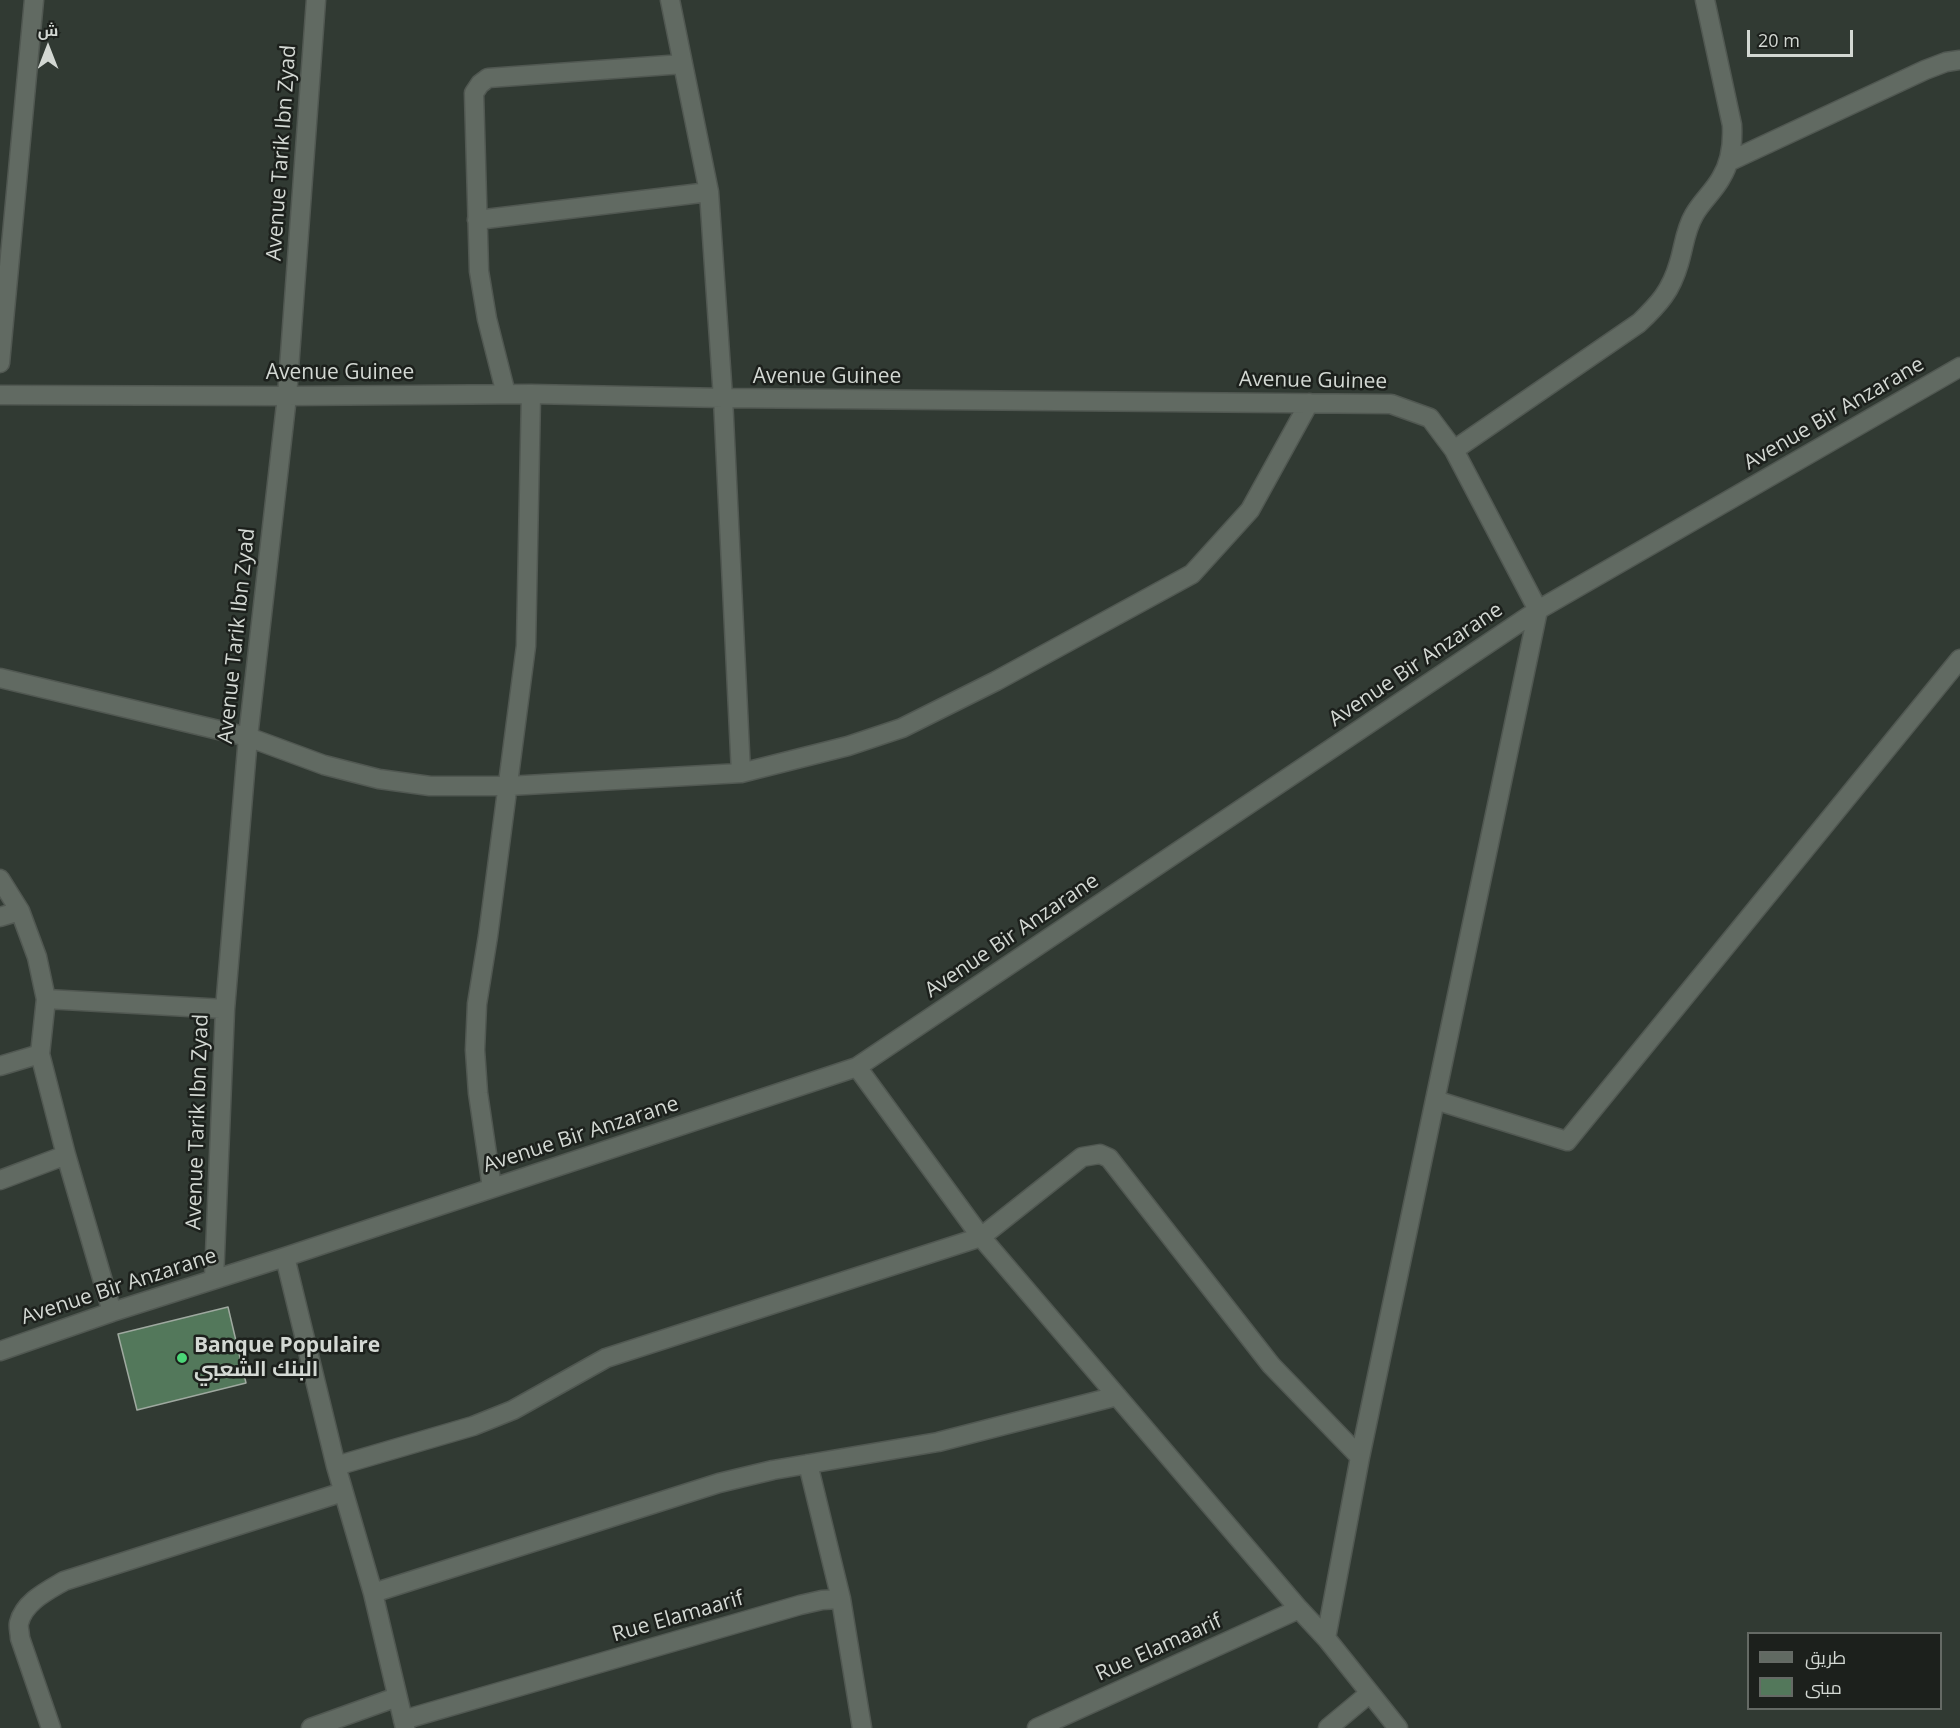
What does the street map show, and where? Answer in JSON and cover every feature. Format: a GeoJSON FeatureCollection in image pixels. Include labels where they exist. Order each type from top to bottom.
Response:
{"type":"FeatureCollection","features":[{"type":"Feature","properties":{"kind":"street"},"geometry":{"type":"LineString","coordinates":[[0,363],[34,0]]}},
{"type":"Feature","properties":{"kind":"street","name":"Avenue Tarik Ibn Zyad"},"geometry":{"type":"LineString","coordinates":[[214,1279],[225,1009],[248,737],[287,396],[316,0]]}},
{"type":"Feature","properties":{"kind":"street"},"geometry":{"type":"LineString","coordinates":[[670,0],[709,192],[723,398],[741,773]]}},
{"type":"Feature","properties":{"kind":"street"},"geometry":{"type":"LineString","coordinates":[[1454,450],[1638,323],[1661,302],[1671,285],[1679,264],[1684,239],[1694,215],[1722,178],[1733,145],[1732,125],[1705,0]]}},
{"type":"Feature","properties":{"kind":"street"},"geometry":{"type":"LineString","coordinates":[[1728,162],[1925,70],[1946,62],[1960,60]]}},
{"type":"Feature","properties":{"kind":"street"},"geometry":{"type":"LineString","coordinates":[[506,394],[487,319],[479,271],[474,93],[488,78],[683,64]]}},
{"type":"Feature","properties":{"kind":"street"},"geometry":{"type":"LineString","coordinates":[[477,220],[709,192]]}},
{"type":"Feature","properties":{"kind":"street","name":"Avenue Bir Anzarane"},"geometry":{"type":"LineString","coordinates":[[0,1351],[857,1067],[1538,610],[1960,367]]}},
{"type":"Feature","properties":{"kind":"street"},"geometry":{"type":"LineString","coordinates":[[492,1188],[478,1093],[475,1050],[477,1004],[526,646],[531,394]]}},
{"type":"Feature","properties":{"kind":"street","name":"Avenue Guinee"},"geometry":{"type":"LineString","coordinates":[[0,395],[531,394],[1391,404],[1430,418],[1454,450],[1538,610]]}},
{"type":"Feature","properties":{"kind":"street"},"geometry":{"type":"LineString","coordinates":[[0,678],[248,737],[324,765],[379,779],[430,786],[508,786],[741,773],[848,746],[902,728],[996,681],[1192,574],[1250,510],[1309,403]]}},
{"type":"Feature","properties":{"kind":"street"},"geometry":{"type":"LineString","coordinates":[[1326,1638],[1360,1457],[1538,610]]}},
{"type":"Feature","properties":{"kind":"street"},"geometry":{"type":"LineString","coordinates":[[1435,1100],[1566,1141],[1960,659]]}},
{"type":"Feature","properties":{"kind":"street"},"geometry":{"type":"LineString","coordinates":[[0,879],[20,911],[37,957],[46,999],[40,1054],[66,1155],[112,1312]]}},
{"type":"Feature","properties":{"kind":"street"},"geometry":{"type":"LineString","coordinates":[[0,917],[20,911]]}},
{"type":"Feature","properties":{"kind":"street"},"geometry":{"type":"LineString","coordinates":[[46,999],[225,1009]]}},
{"type":"Feature","properties":{"kind":"street"},"geometry":{"type":"LineString","coordinates":[[0,1066],[40,1054]]}},
{"type":"Feature","properties":{"kind":"street"},"geometry":{"type":"LineString","coordinates":[[857,1067],[981,1237],[1326,1638],[1398,1728]]}},
{"type":"Feature","properties":{"kind":"street"},"geometry":{"type":"LineString","coordinates":[[336,1466],[473,1426],[513,1410],[606,1358],[981,1237],[1082,1157],[1100,1154],[1109,1158],[1270,1365],[1360,1457]]}},
{"type":"Feature","properties":{"kind":"street"},"geometry":{"type":"LineString","coordinates":[[0,1180],[66,1155]]}},
{"type":"Feature","properties":{"kind":"street"},"geometry":{"type":"LineString","coordinates":[[285,1257],[336,1466],[373,1593],[404,1724]]}},
{"type":"Feature","properties":{"kind":"street"},"geometry":{"type":"LineString","coordinates":[[373,1593],[718,1483],[773,1470],[938,1442],[1117,1396]]}},
{"type":"Feature","properties":{"kind":"street"},"geometry":{"type":"LineString","coordinates":[[808,1464],[841,1599],[862,1728]]}},
{"type":"Feature","properties":{"kind":"street"},"geometry":{"type":"LineString","coordinates":[[51,1728],[20,1638],[19,1623],[27,1607],[44,1593],[64,1581],[343,1492]]}},
{"type":"Feature","properties":{"kind":"street","name":"Rue Elamaarif"},"geometry":{"type":"LineString","coordinates":[[404,1724],[800,1605],[841,1599]]}},
{"type":"Feature","properties":{"kind":"street","name":"Rue Elamaarif"},"geometry":{"type":"LineString","coordinates":[[1036,1728],[1299,1609]]}},
{"type":"Feature","properties":{"kind":"street"},"geometry":{"type":"LineString","coordinates":[[1329,1728],[1370,1693]]}},
{"type":"Feature","properties":{"kind":"street"},"geometry":{"type":"LineString","coordinates":[[311,1728],[398,1697]]}},
{"type":"Feature","properties":{"kind":"building","name":"Banque Populaire البنك الشعبي"},"geometry":{"type":"Polygon","coordinates":[[[228,1307],[246,1383],[137,1410],[118,1334],[228,1307]]]}},
{"type":"Feature","properties":{"kind":"place","name":"Banque Populaire البنك الشعبي"},"geometry":{"type":"Point","coordinates":[182,1358]}}]}
